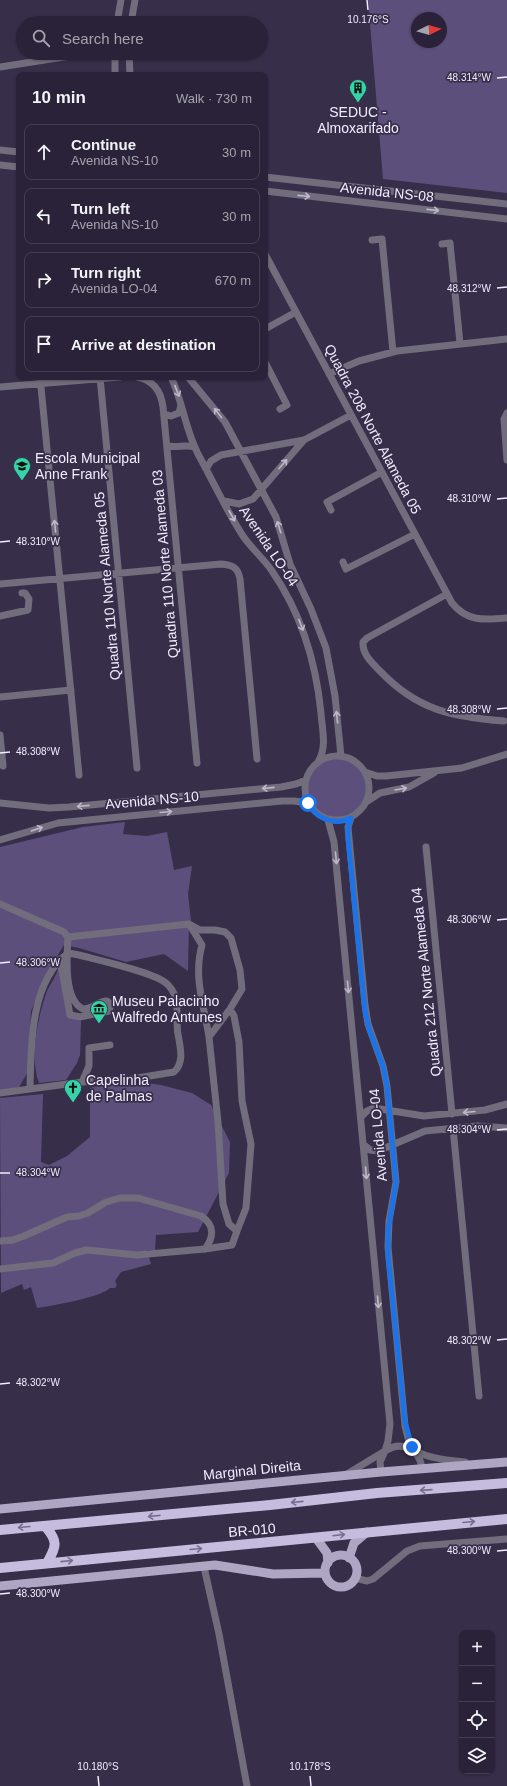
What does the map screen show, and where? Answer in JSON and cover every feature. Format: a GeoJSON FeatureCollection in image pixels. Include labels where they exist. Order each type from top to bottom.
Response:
{"type":"FeatureCollection","features":[{"type":"Feature","properties":{"kind":"highway","name":"BR-010"},"geometry":{"type":"LineString","coordinates":[[0,1530],[270,1505],[377,1493],[507,1483]]}},
{"type":"Feature","properties":{"kind":"highway","name":"BR-010"},"geometry":{"type":"LineString","coordinates":[[0,1568],[507,1519]]}},
{"type":"Feature","properties":{"kind":"highway"},"geometry":{"type":"LineString","coordinates":[[45,1526],[53,1536],[55,1545],[47,1563]]}},
{"type":"Feature","properties":{"kind":"main road","name":"Marginal Direita"},"geometry":{"type":"LineString","coordinates":[[0,1509],[344,1475],[507,1462]]}},
{"type":"Feature","properties":{"kind":"main road"},"geometry":{"type":"LineString","coordinates":[[350,1558],[354,1543],[368,1532]]}},
{"type":"Feature","properties":{"kind":"main road"},"geometry":{"type":"LineString","coordinates":[[316,1538],[327,1553],[328,1563],[325,1573],[330,1582],[337,1586],[347,1586],[355,1578],[356,1565],[350,1558],[340,1555],[335,1556],[328,1563]]}},
{"type":"Feature","properties":{"kind":"main road"},"geometry":{"type":"LineString","coordinates":[[0,1586],[224,1565],[274,1574],[325,1573]]}},
{"type":"Feature","properties":{"kind":"street"},"geometry":{"type":"LineString","coordinates":[[118,16],[121,0]]}},
{"type":"Feature","properties":{"kind":"street"},"geometry":{"type":"LineString","coordinates":[[132,16],[135,0]]}},
{"type":"Feature","properties":{"kind":"street"},"geometry":{"type":"LineString","coordinates":[[0,66],[41,60]]}},
{"type":"Feature","properties":{"kind":"street"},"geometry":{"type":"LineString","coordinates":[[115,60],[115,72]]}},
{"type":"Feature","properties":{"kind":"street"},"geometry":{"type":"LineString","coordinates":[[129,60],[130,72]]}},
{"type":"Feature","properties":{"kind":"street"},"geometry":{"type":"LineString","coordinates":[[0,150],[16,152]]}},
{"type":"Feature","properties":{"kind":"street"},"geometry":{"type":"LineString","coordinates":[[0,165],[16,167]]}},
{"type":"Feature","properties":{"kind":"street","name":"Avenida NS-08"},"geometry":{"type":"LineString","coordinates":[[268,177],[507,204]]}},
{"type":"Feature","properties":{"kind":"street","name":"Avenida NS-08"},"geometry":{"type":"LineString","coordinates":[[268,191],[507,219]]}},
{"type":"Feature","properties":{"kind":"street"},"geometry":{"type":"LineString","coordinates":[[372,240],[382,239],[393,352]]}},
{"type":"Feature","properties":{"kind":"street"},"geometry":{"type":"LineString","coordinates":[[442,244],[450,243],[460,343]]}},
{"type":"Feature","properties":{"kind":"street","name":"Quadra 208 Norte Alameda 05"},"geometry":{"type":"LineString","coordinates":[[268,260],[453,605],[463,613],[478,620],[507,618]]}},
{"type":"Feature","properties":{"kind":"street"},"geometry":{"type":"LineString","coordinates":[[268,327],[296,312]]}},
{"type":"Feature","properties":{"kind":"street"},"geometry":{"type":"LineString","coordinates":[[329,374],[357,361],[393,352],[460,343],[507,339]]}},
{"type":"Feature","properties":{"kind":"street"},"geometry":{"type":"LineString","coordinates":[[268,368],[287,405],[280,409]]}},
{"type":"Feature","properties":{"kind":"street"},"geometry":{"type":"LineString","coordinates":[[0,387],[40,380],[79,775]]}},
{"type":"Feature","properties":{"kind":"street","name":"Quadra 110 Norte Alameda 05"},"geometry":{"type":"LineString","coordinates":[[100,380],[137,768]]}},
{"type":"Feature","properties":{"kind":"street","name":"Quadra 110 Norte Alameda 03"},"geometry":{"type":"LineString","coordinates":[[147,380],[156,387],[168,415],[165,423],[197,763]]}},
{"type":"Feature","properties":{"kind":"street","name":"Avenida LO-04"},"geometry":{"type":"LineString","coordinates":[[172,380],[182,405],[188,432],[206,469],[244,537],[275,574],[291,603],[301,626],[312,660],[319,696],[324,745],[319,760]]}},
{"type":"Feature","properties":{"kind":"street","name":"Avenida LO-04"},"geometry":{"type":"LineString","coordinates":[[191,380],[220,415],[276,517],[290,564],[311,609],[326,648],[335,696],[341,756]]}},
{"type":"Feature","properties":{"kind":"street"},"geometry":{"type":"LineString","coordinates":[[168,415],[179,413],[182,405]]}},
{"type":"Feature","properties":{"kind":"street"},"geometry":{"type":"LineString","coordinates":[[507,413],[504,420],[507,460]]}},
{"type":"Feature","properties":{"kind":"street"},"geometry":{"type":"LineString","coordinates":[[206,469],[216,457],[304,440],[351,415]]}},
{"type":"Feature","properties":{"kind":"street"},"geometry":{"type":"LineString","coordinates":[[224,501],[233,504],[243,504],[253,499],[304,440]]}},
{"type":"Feature","properties":{"kind":"street"},"geometry":{"type":"LineString","coordinates":[[168,446],[176,448],[189,445],[195,447]]}},
{"type":"Feature","properties":{"kind":"street"},"geometry":{"type":"LineString","coordinates":[[169,455],[176,448]]}},
{"type":"Feature","properties":{"kind":"street"},"geometry":{"type":"LineString","coordinates":[[332,510],[327,502],[382,472]]}},
{"type":"Feature","properties":{"kind":"street"},"geometry":{"type":"LineString","coordinates":[[343,562],[346,569],[415,534]]}},
{"type":"Feature","properties":{"kind":"street"},"geometry":{"type":"LineString","coordinates":[[0,584],[229,564],[236,569],[239,574],[257,759]]}},
{"type":"Feature","properties":{"kind":"street"},"geometry":{"type":"LineString","coordinates":[[0,616],[28,610],[29,599],[25,593],[22,593]]}},
{"type":"Feature","properties":{"kind":"street"},"geometry":{"type":"LineString","coordinates":[[447,594],[367,638],[363,642],[364,650],[384,675],[400,690],[416,701],[455,716],[504,721]]}},
{"type":"Feature","properties":{"kind":"street"},"geometry":{"type":"LineString","coordinates":[[0,697],[70,690]]}},
{"type":"Feature","properties":{"kind":"street"},"geometry":{"type":"LineString","coordinates":[[0,735],[3,766]]}},
{"type":"Feature","properties":{"kind":"street"},"geometry":{"type":"LineString","coordinates":[[365,772],[377,776],[386,776],[446,770],[467,767],[507,754]]}},
{"type":"Feature","properties":{"kind":"street"},"geometry":{"type":"LineString","coordinates":[[366,803],[369,787],[365,772],[356,762],[341,756],[329,756],[319,760],[311,769],[306,780],[305,790],[308,803],[316,813],[328,820],[343,821],[351,818],[360,811],[366,803],[380,793],[407,788],[432,774],[446,770]]}},
{"type":"Feature","properties":{"kind":"street","name":"Avenida NS-10"},"geometry":{"type":"LineString","coordinates":[[0,803],[48,808],[69,807],[281,786],[296,784],[306,780]]}},
{"type":"Feature","properties":{"kind":"street","name":"Avenida NS-10"},"geometry":{"type":"LineString","coordinates":[[0,840],[46,826],[65,822],[288,801],[308,803]]}},
{"type":"Feature","properties":{"kind":"street","name":"Avenida LO-04"},"geometry":{"type":"LineString","coordinates":[[351,818],[348,827],[348,838],[365,1011],[385,1075],[396,1186],[388,1231],[388,1255],[405,1422],[409,1441],[420,1458],[422,1469]]}},
{"type":"Feature","properties":{"kind":"street","name":"Avenida LO-04"},"geometry":{"type":"LineString","coordinates":[[328,820],[334,842],[390,1424],[388,1441],[380,1462],[381,1472]]}},
{"type":"Feature","properties":{"kind":"street","name":"Quadra 212 Norte Alameda 04"},"geometry":{"type":"LineString","coordinates":[[426,847],[452,1114]]}},
{"type":"Feature","properties":{"kind":"street"},"geometry":{"type":"LineString","coordinates":[[0,904],[60,930],[68,937],[189,924],[200,930],[225,932],[231,938],[240,970],[242,989],[230,1009],[209,1037]]}},
{"type":"Feature","properties":{"kind":"street"},"geometry":{"type":"LineString","coordinates":[[189,924],[202,945],[199,955],[198,983],[209,1037],[219,1138],[223,1204],[229,1224],[237,1231]]}},
{"type":"Feature","properties":{"kind":"street"},"geometry":{"type":"LineString","coordinates":[[60,959],[70,1015],[80,1017],[110,1011],[111,1004],[107,1000],[90,1009],[83,1009],[75,1001],[68,980],[68,937]]}},
{"type":"Feature","properties":{"kind":"street"},"geometry":{"type":"LineString","coordinates":[[30,1089],[31,1045],[36,1012],[47,982],[60,959],[68,953]]}},
{"type":"Feature","properties":{"kind":"street"},"geometry":{"type":"LineString","coordinates":[[0,1092],[82,1082],[131,1079],[174,1072],[178,1066],[181,1056],[176,1022],[177,1004],[170,986],[158,978],[68,953]]}},
{"type":"Feature","properties":{"kind":"street"},"geometry":{"type":"LineString","coordinates":[[0,1269],[53,1263],[75,1253],[87,1250],[137,1255],[206,1249],[232,1245],[246,1208],[251,1144],[242,1101],[239,1042],[234,1016],[230,1009]]}},
{"type":"Feature","properties":{"kind":"street"},"geometry":{"type":"LineString","coordinates":[[82,1082],[89,1066],[89,1048],[110,1045]]}},
{"type":"Feature","properties":{"kind":"street"},"geometry":{"type":"LineString","coordinates":[[361,1117],[367,1111],[374,1108],[424,1116],[485,1110],[507,1104]]}},
{"type":"Feature","properties":{"kind":"street"},"geometry":{"type":"LineString","coordinates":[[363,1144],[370,1150],[378,1151],[425,1131],[478,1126],[507,1128]]}},
{"type":"Feature","properties":{"kind":"street"},"geometry":{"type":"LineString","coordinates":[[453,1128],[479,1396]]}},
{"type":"Feature","properties":{"kind":"street"},"geometry":{"type":"LineString","coordinates":[[0,1241],[13,1240],[67,1217],[79,1216],[88,1213],[106,1202],[130,1197],[194,1214],[206,1219],[213,1233],[212,1240],[206,1249]]}},
{"type":"Feature","properties":{"kind":"street"},"geometry":{"type":"LineString","coordinates":[[344,1475],[385,1451],[400,1446],[446,1460],[491,1464]]}},
{"type":"Feature","properties":{"kind":"street"},"geometry":{"type":"LineString","coordinates":[[355,1578],[367,1580],[373,1579],[407,1550],[420,1546],[507,1539]]}},
{"type":"Feature","properties":{"kind":"street"},"geometry":{"type":"LineString","coordinates":[[204,1566],[219,1634],[247,1786]]}},
{"type":"Feature","properties":{"kind":"shaded area"},"geometry":{"type":"Polygon","coordinates":[[[368,0],[507,0],[507,193],[383,179],[368,0]]]}},
{"type":"Feature","properties":{"kind":"shaded area"},"geometry":{"type":"Polygon","coordinates":[[[337,759],[353,764],[361,772],[366,788],[361,804],[353,812],[337,817],[321,812],[313,804],[308,788],[313,772],[321,764],[337,759]]]}},
{"type":"Feature","properties":{"kind":"shaded area"},"geometry":{"type":"Polygon","coordinates":[[[125,822],[123,834],[147,836],[167,832],[174,870],[192,866],[188,894],[191,921],[189,924],[188,971],[164,954],[126,962],[64,945],[47,973],[31,1011],[28,1072],[19,1087],[0,1091],[0,847],[83,827],[125,822]]]}},
{"type":"Feature","properties":{"kind":"shaded area"},"geometry":{"type":"Polygon","coordinates":[[[59,966],[68,1017],[81,1021],[80,1055],[77,1063],[66,1080],[39,1083],[35,1061],[38,1024],[47,991],[59,966]]]}},
{"type":"Feature","properties":{"kind":"shaded area"},"geometry":{"type":"Polygon","coordinates":[[[127,1080],[161,1085],[192,1093],[211,1105],[230,1142],[229,1173],[198,1232],[156,1235],[155,1250],[147,1250],[151,1264],[121,1272],[115,1281],[117,1285],[115,1288],[110,1288],[97,1295],[76,1301],[37,1308],[31,1287],[24,1290],[22,1284],[1,1293],[0,1098],[43,1094],[41,1162],[49,1165],[67,1156],[90,1137],[90,1088],[127,1080]]]}},
{"type":"Feature","properties":{"kind":"place","name":"SEDUC - Almoxarifado"},"geometry":{"type":"Point","coordinates":[358,103]}},
{"type":"Feature","properties":{"kind":"place","name":"Escola Municipal Anne Frank"},"geometry":{"type":"Point","coordinates":[22,481]}},
{"type":"Feature","properties":{"kind":"place","name":"Museu Palacinho Walfredo Antunes"},"geometry":{"type":"Point","coordinates":[99,1024]}},
{"type":"Feature","properties":{"kind":"place","name":"Capelinha de Palmas"},"geometry":{"type":"Point","coordinates":[73,1103]}},
{"type":"Feature","properties":{"kind":"route"},"geometry":{"type":"LineString","coordinates":[[308,803],[316,813],[324,819],[343,821],[351,818],[348,827],[348,838],[365,1011],[369,1029],[381,1059],[387,1086],[396,1182],[389,1221],[388,1255],[405,1422],[412,1447]]}}]}
